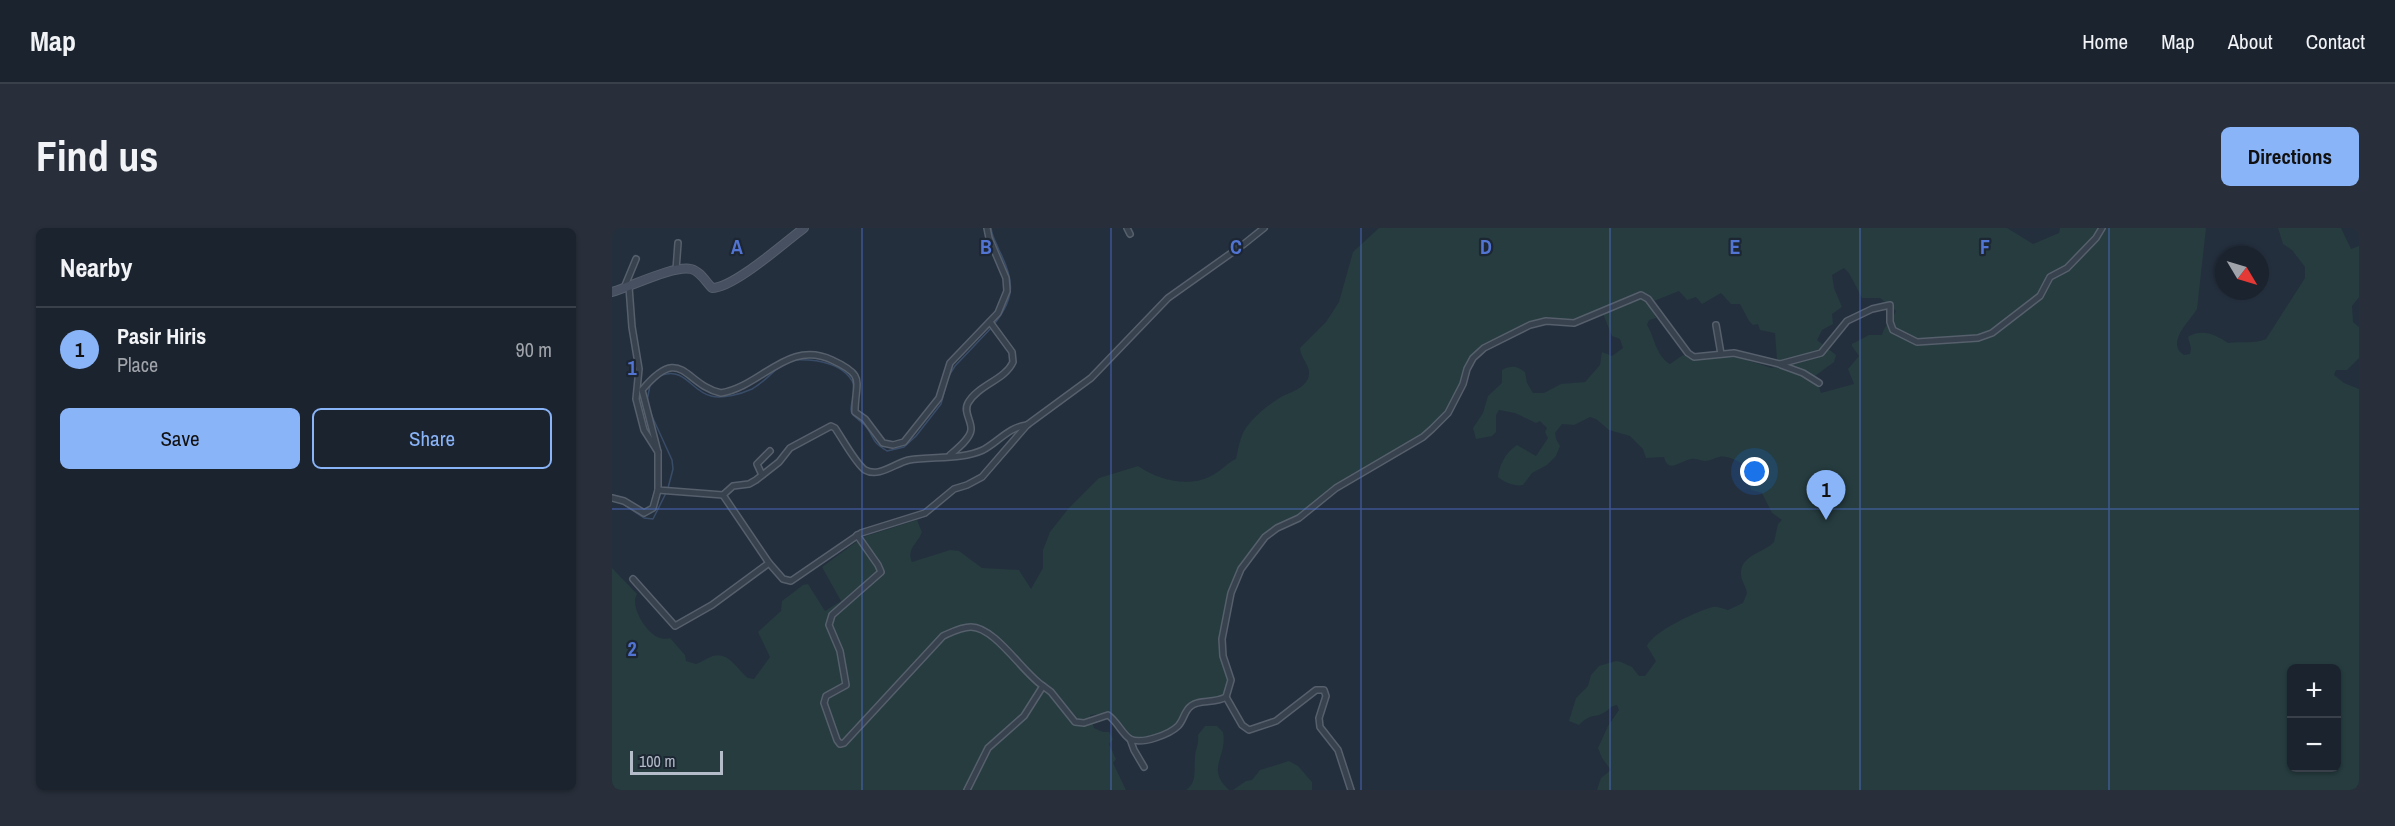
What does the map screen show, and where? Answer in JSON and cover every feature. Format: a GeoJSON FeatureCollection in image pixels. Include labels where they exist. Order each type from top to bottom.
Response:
{"type":"FeatureCollection","features":[{"type":"Feature","properties":{"kind":"street"},"geometry":{"type":"LineString","coordinates":[[612,292],[676,270],[691,269],[700,274],[712,288],[722,286],[740,277],[804,228]]}},
{"type":"Feature","properties":{"kind":"street"},"geometry":{"type":"LineString","coordinates":[[642,390],[656,375],[666,369],[678,368],[688,372],[715,392],[726,392],[763,375],[792,356],[819,354],[852,371],[858,383],[855,412],[865,419],[883,442],[893,445],[904,442],[939,398],[950,363],[992,324],[1004,302],[1007,285],[988,238],[987,228]]}},
{"type":"Feature","properties":{"kind":"street"},"geometry":{"type":"LineString","coordinates":[[723,495],[770,563],[788,582],[857,535],[925,513],[954,489],[982,477],[1027,425],[1091,378],[1167,298],[1264,228]]}},
{"type":"Feature","properties":{"kind":"street"},"geometry":{"type":"LineString","coordinates":[[1780,364],[1821,353],[1847,321],[1872,309],[1890,305],[1890,322],[1893,330],[1917,342],[1978,338],[1992,333],[2040,296],[2050,277],[2067,268],[2096,238],[2102,228]]}},
{"type":"Feature","properties":{"kind":"street"},"geometry":{"type":"LineString","coordinates":[[676,270],[678,243]]}},
{"type":"Feature","properties":{"kind":"street"},"geometry":{"type":"LineString","coordinates":[[612,498],[624,501],[644,513],[653,508],[658,490],[658,452],[642,390],[627,288],[636,259]]}},
{"type":"Feature","properties":{"kind":"street"},"geometry":{"type":"LineString","coordinates":[[1351,790],[1338,750],[1320,727],[1319,718],[1326,696],[1324,690],[1316,690],[1276,721],[1249,730],[1242,725],[1226,697],[1231,680],[1223,657],[1222,639],[1231,594],[1240,568],[1265,537],[1277,528],[1299,518],[1336,488],[1423,437],[1449,412],[1473,358],[1484,348],[1530,325],[1546,321],[1574,323],[1641,296],[1648,299],[1692,357],[1734,353],[1780,364],[1803,373],[1819,383]]}},
{"type":"Feature","properties":{"kind":"street"},"geometry":{"type":"LineString","coordinates":[[949,456],[970,435],[972,429],[968,421],[969,402],[978,392],[1005,372],[1013,362],[1011,352],[992,324]]}},
{"type":"Feature","properties":{"kind":"street"},"geometry":{"type":"LineString","coordinates":[[1716,325],[1721,354]]}},
{"type":"Feature","properties":{"kind":"street"},"geometry":{"type":"LineString","coordinates":[[639,369],[636,390],[638,414],[644,430],[658,452]]}},
{"type":"Feature","properties":{"kind":"street"},"geometry":{"type":"LineString","coordinates":[[658,490],[723,495],[733,486],[749,484],[779,462],[790,448],[831,426],[835,428],[863,468],[871,472],[880,472],[911,460],[983,450],[1017,427],[1027,425]]}},
{"type":"Feature","properties":{"kind":"street"},"geometry":{"type":"LineString","coordinates":[[762,475],[758,463],[770,451]]}},
{"type":"Feature","properties":{"kind":"street"},"geometry":{"type":"LineString","coordinates":[[857,535],[881,572],[829,620],[840,651],[846,685],[826,696],[824,703],[840,744],[844,743],[943,636],[963,628],[981,628],[1005,648],[1033,680],[1052,692],[1075,722],[1084,723],[1108,716],[1130,739],[1144,767]]}},
{"type":"Feature","properties":{"kind":"street"},"geometry":{"type":"LineString","coordinates":[[633,579],[675,626],[712,605],[770,563]]}},
{"type":"Feature","properties":{"kind":"street"},"geometry":{"type":"LineString","coordinates":[[967,790],[988,748],[1024,716],[1043,686]]}},
{"type":"Feature","properties":{"kind":"street"},"geometry":{"type":"LineString","coordinates":[[1130,739],[1146,739],[1167,734],[1179,726],[1192,705],[1213,702],[1226,697]]}},
{"type":"Feature","properties":{"kind":"green space"},"geometry":{"type":"Polygon","coordinates":[[[1379,228],[2007,228],[2033,244],[2059,233],[2060,228],[2206,228],[2197,309],[2178,338],[2179,350],[2184,355],[2190,354],[2188,337],[2198,333],[2214,335],[2228,343],[2266,339],[2305,278],[2305,267],[2292,250],[2283,244],[2278,228],[2341,228],[2351,249],[2359,246],[2359,297],[2352,306],[2353,322],[2359,327],[2359,358],[2347,370],[2336,370],[2334,375],[2344,383],[2359,389],[2359,790],[1597,790],[1601,778],[1611,770],[1598,748],[1608,726],[1619,710],[1615,705],[1601,714],[1587,718],[1579,725],[1569,721],[1576,698],[1588,686],[1591,675],[1599,666],[1616,661],[1632,667],[1639,676],[1645,676],[1656,661],[1647,646],[1657,634],[1706,609],[1719,607],[1728,610],[1743,603],[1747,593],[1741,577],[1744,563],[1748,558],[1774,542],[1778,524],[1782,520],[1772,513],[1762,493],[1751,490],[1747,470],[1737,461],[1717,457],[1707,461],[1691,459],[1671,466],[1664,457],[1646,458],[1643,449],[1630,436],[1609,430],[1590,417],[1574,425],[1562,424],[1555,433],[1560,446],[1556,456],[1547,465],[1532,473],[1523,485],[1510,484],[1498,477],[1504,459],[1513,448],[1517,445],[1536,456],[1548,438],[1545,432],[1547,428],[1540,421],[1536,423],[1515,413],[1499,410],[1496,415],[1496,432],[1492,436],[1476,439],[1473,428],[1483,413],[1488,396],[1502,383],[1502,370],[1514,367],[1525,372],[1527,383],[1533,393],[1544,393],[1561,384],[1585,382],[1600,365],[1602,352],[1612,356],[1623,348],[1620,339],[1612,336],[1601,309],[1573,321],[1545,318],[1529,322],[1482,346],[1471,356],[1464,368],[1446,411],[1422,435],[1335,485],[1298,515],[1263,535],[1238,567],[1228,593],[1221,657],[1228,680],[1224,695],[1192,702],[1170,730],[1144,737],[1131,736],[1109,713],[1090,715],[1094,728],[1109,732],[1113,739],[1109,744],[1116,759],[1113,763],[1126,790],[612,790],[612,568],[637,594],[635,605],[645,625],[660,638],[670,638],[685,655],[686,661],[696,664],[713,656],[723,656],[748,678],[754,679],[770,657],[758,632],[781,611],[782,601],[803,585],[808,584],[825,611],[841,601],[822,567],[863,537],[917,520],[922,532],[910,553],[912,562],[950,550],[959,551],[982,568],[1019,570],[1031,589],[1043,568],[1043,550],[1050,532],[1068,509],[1099,478],[1138,466],[1166,479],[1197,481],[1216,473],[1236,459],[1242,436],[1252,421],[1270,404],[1301,387],[1308,379],[1309,371],[1300,348],[1326,322],[1339,302],[1353,252],[1379,228]],[[1844,268],[1832,275],[1834,288],[1842,307],[1832,314],[1833,324],[1822,330],[1817,340],[1836,355],[1834,362],[1815,376],[1821,393],[1854,384],[1848,369],[1859,356],[1852,344],[1869,335],[1882,335],[1896,311],[1880,298],[1862,298],[1844,268]],[[1679,291],[1654,301],[1650,305],[1656,318],[1649,320],[1647,325],[1665,361],[1670,364],[1683,355],[1694,359],[1730,357],[1775,367],[1777,360],[1775,333],[1760,330],[1758,324],[1753,325],[1740,304],[1731,304],[1721,293],[1702,304],[1696,297],[1687,300],[1679,291]]]}},
{"type":"Feature","properties":{"kind":"green space"},"geometry":{"type":"Polygon","coordinates":[[[1205,726],[1217,726],[1223,732],[1223,749],[1218,769],[1222,782],[1229,790],[1186,790],[1192,784],[1195,772],[1198,735],[1205,726]]]}},
{"type":"Feature","properties":{"kind":"green space"},"geometry":{"type":"Polygon","coordinates":[[[1289,761],[1298,766],[1312,782],[1312,790],[1233,790],[1246,781],[1252,780],[1260,770],[1289,761]]]}},
{"type":"Feature","properties":{"kind":"waterway"},"geometry":{"type":"LineString","coordinates":[[991,228],[1010,279],[1007,304],[995,323]]}},
{"type":"Feature","properties":{"kind":"waterway"},"geometry":{"type":"LineString","coordinates":[[854,396],[852,413],[864,424],[877,443],[887,451],[904,447],[916,436],[941,404],[948,377],[955,366],[992,327]]}},
{"type":"Feature","properties":{"kind":"waterway"},"geometry":{"type":"LineString","coordinates":[[794,360],[812,360],[830,364],[846,373],[855,388]]}},
{"type":"Feature","properties":{"kind":"waterway"},"geometry":{"type":"LineString","coordinates":[[662,375],[677,374],[704,394],[721,397],[752,389],[781,366]]}},
{"type":"Feature","properties":{"kind":"waterway"},"geometry":{"type":"LineString","coordinates":[[647,401],[650,385]]}},
{"type":"Feature","properties":{"kind":"waterway"},"geometry":{"type":"LineString","coordinates":[[651,414],[672,460],[673,469],[668,488]]}},
{"type":"Feature","properties":{"kind":"waterway"},"geometry":{"type":"LineString","coordinates":[[620,502],[644,518],[653,519],[666,493]]}},
{"type":"Feature","properties":{"kind":"place","name":"Pasir Hiris"},"geometry":{"type":"Point","coordinates":[1826,520]}}]}
